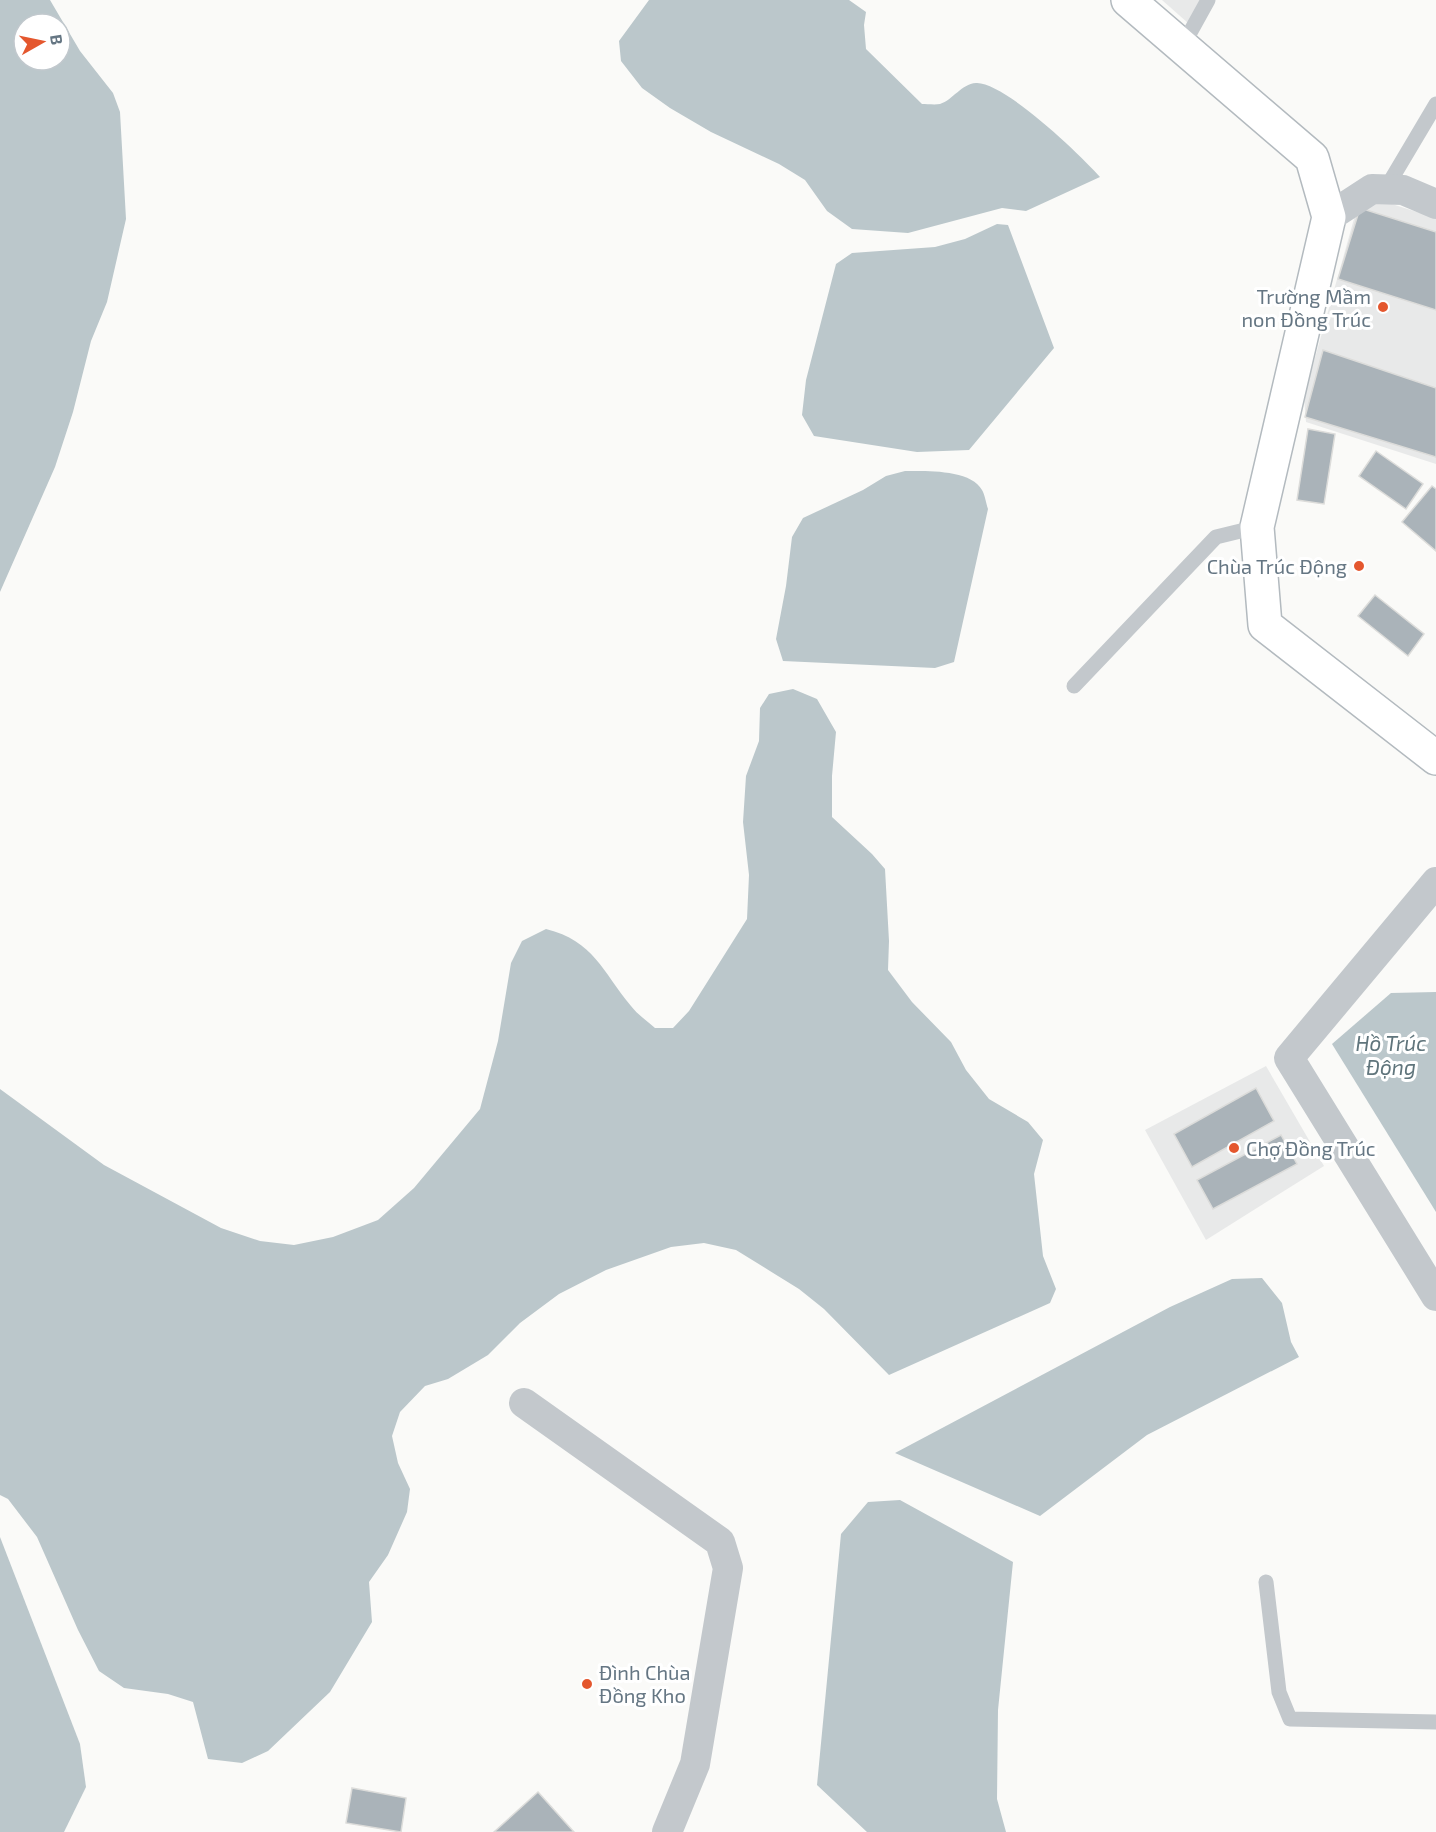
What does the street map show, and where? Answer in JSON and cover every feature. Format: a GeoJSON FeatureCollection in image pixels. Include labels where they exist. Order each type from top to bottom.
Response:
{"type":"FeatureCollection","features":[{"type":"Feature","properties":{"kind":"street"},"geometry":{"type":"LineString","coordinates":[[1128,0],[1311,158],[1329,217],[1257,527],[1265,625],[1436,758]]}},
{"type":"Feature","properties":{"kind":"street"},"geometry":{"type":"LineString","coordinates":[[1329,217],[1372,189],[1403,190],[1436,204]]}},
{"type":"Feature","properties":{"kind":"street"},"geometry":{"type":"LineString","coordinates":[[1436,882],[1289,1058],[1436,1296]]}},
{"type":"Feature","properties":{"kind":"street"},"geometry":{"type":"LineString","coordinates":[[524,1403],[720,1542],[728,1568],[695,1764],[667,1832]]}},
{"type":"Feature","properties":{"kind":"lane"},"geometry":{"type":"LineString","coordinates":[[1182,47],[1208,0]]}},
{"type":"Feature","properties":{"kind":"lane"},"geometry":{"type":"LineString","coordinates":[[1385,189],[1436,104]]}},
{"type":"Feature","properties":{"kind":"lane"},"geometry":{"type":"LineString","coordinates":[[1074,686],[1216,537],[1257,527]]}},
{"type":"Feature","properties":{"kind":"lane"},"geometry":{"type":"LineString","coordinates":[[1266,1582],[1279,1692],[1290,1719],[1436,1722]]}},
{"type":"Feature","properties":{"kind":"shaded area"},"geometry":{"type":"Polygon","coordinates":[[[1162,0],[1200,0],[1188,23],[1162,0]]]}},
{"type":"Feature","properties":{"kind":"shaded area","name":"Trường Mầm non Đồng Trúc"},"geometry":{"type":"Polygon","coordinates":[[[1376,199],[1436,218],[1436,464],[1306,422],[1304,397],[1359,201],[1376,199]]]}},
{"type":"Feature","properties":{"kind":"shaded area","name":"Chợ Đồng Trúc"},"geometry":{"type":"Polygon","coordinates":[[[1266,1066],[1324,1166],[1206,1240],[1145,1130],[1266,1066]]]}},
{"type":"Feature","properties":{"kind":"water"},"geometry":{"type":"Polygon","coordinates":[[[0,0],[50,0],[57,12],[12,12],[12,72],[72,72],[72,37],[113,93],[120,112],[126,219],[107,302],[91,341],[73,412],[55,467],[0,592],[0,0]]]}},
{"type":"Feature","properties":{"kind":"water"},"geometry":{"type":"Polygon","coordinates":[[[649,0],[849,0],[866,12],[864,25],[866,49],[922,104],[940,104],[971,84],[988,86],[1004,94],[1041,121],[1100,177],[1026,211],[1002,208],[908,233],[852,229],[827,211],[805,180],[779,164],[711,132],[670,108],[642,88],[621,61],[619,41],[649,0]]]}},
{"type":"Feature","properties":{"kind":"water"},"geometry":{"type":"Polygon","coordinates":[[[997,224],[1008,225],[1054,348],[969,450],[917,452],[814,436],[802,415],[806,380],[836,264],[852,253],[935,247],[965,239],[997,224]]]}},
{"type":"Feature","properties":{"kind":"water"},"geometry":{"type":"Polygon","coordinates":[[[905,471],[947,473],[968,478],[976,483],[985,497],[988,509],[954,662],[935,668],[783,661],[776,639],[792,537],[803,518],[863,490],[886,476],[905,471]]]}},
{"type":"Feature","properties":{"kind":"water"},"geometry":{"type":"Polygon","coordinates":[[[793,689],[817,699],[836,732],[832,776],[832,817],[885,869],[889,941],[888,970],[912,1002],[951,1042],[966,1070],[989,1099],[1028,1122],[1043,1140],[1034,1174],[1043,1256],[1056,1289],[1050,1303],[889,1375],[824,1309],[799,1289],[736,1250],[704,1243],[671,1247],[606,1270],[559,1294],[520,1323],[488,1355],[448,1379],[425,1386],[400,1412],[392,1436],[398,1463],[410,1489],[407,1512],[388,1555],[369,1582],[372,1622],[330,1692],[268,1751],[242,1763],[208,1759],[193,1702],[168,1694],[124,1688],[99,1671],[78,1630],[37,1537],[8,1499],[0,1495],[0,1089],[104,1165],[221,1228],[260,1241],[294,1245],[333,1237],[378,1220],[414,1188],[480,1109],[498,1041],[511,963],[522,941],[546,929],[575,941],[596,959],[633,1009],[655,1028],[673,1028],[689,1011],[747,919],[749,875],[743,822],[746,776],[759,741],[760,708],[769,694],[793,689]]]}},
{"type":"Feature","properties":{"kind":"water","name":"Hồ Trúc Động"},"geometry":{"type":"Polygon","coordinates":[[[1436,992],[1436,1212],[1332,1044],[1391,993],[1436,992]]]}},
{"type":"Feature","properties":{"kind":"water"},"geometry":{"type":"Polygon","coordinates":[[[1262,1278],[1282,1303],[1291,1342],[1299,1357],[1147,1435],[1040,1516],[895,1453],[1170,1307],[1232,1279],[1262,1278]]]}},
{"type":"Feature","properties":{"kind":"water"},"geometry":{"type":"Polygon","coordinates":[[[900,1500],[1013,1562],[998,1710],[997,1799],[1006,1832],[867,1832],[817,1785],[841,1534],[868,1502],[900,1500]]]}},
{"type":"Feature","properties":{"kind":"water"},"geometry":{"type":"Polygon","coordinates":[[[0,1537],[80,1744],[86,1787],[64,1832],[0,1832],[0,1537]]]}},
{"type":"Feature","properties":{"kind":"building"},"geometry":{"type":"Polygon","coordinates":[[[1360,208],[1436,232],[1436,310],[1338,279],[1360,208]]]}},
{"type":"Feature","properties":{"kind":"building"},"geometry":{"type":"Polygon","coordinates":[[[1323,350],[1436,388],[1436,457],[1305,417],[1323,350]]]}},
{"type":"Feature","properties":{"kind":"building"},"geometry":{"type":"Polygon","coordinates":[[[1308,429],[1335,434],[1324,504],[1297,500],[1308,429]]]}},
{"type":"Feature","properties":{"kind":"building"},"geometry":{"type":"Polygon","coordinates":[[[1376,451],[1423,484],[1406,509],[1359,476],[1376,451]]]}},
{"type":"Feature","properties":{"kind":"building"},"geometry":{"type":"Polygon","coordinates":[[[1432,486],[1436,489],[1436,551],[1402,522],[1432,486]]]}},
{"type":"Feature","properties":{"kind":"building"},"geometry":{"type":"Polygon","coordinates":[[[1375,595],[1424,634],[1408,656],[1358,616],[1375,595]]]}},
{"type":"Feature","properties":{"kind":"building"},"geometry":{"type":"Polygon","coordinates":[[[1256,1088],[1274,1121],[1192,1167],[1174,1134],[1256,1088]]]}},
{"type":"Feature","properties":{"kind":"building"},"geometry":{"type":"Polygon","coordinates":[[[1281,1135],[1297,1164],[1213,1209],[1197,1180],[1281,1135]]]}},
{"type":"Feature","properties":{"kind":"building"},"geometry":{"type":"Polygon","coordinates":[[[352,1788],[406,1798],[401,1832],[346,1823],[352,1788]]]}},
{"type":"Feature","properties":{"kind":"building"},"geometry":{"type":"Polygon","coordinates":[[[538,1792],[574,1832],[494,1832],[538,1792]]]}},
{"type":"Feature","properties":{"kind":"place","name":"Trường Mầm non Đồng Trúc"},"geometry":{"type":"Point","coordinates":[1383,307]}},
{"type":"Feature","properties":{"kind":"place","name":"Chùa Trúc Động"},"geometry":{"type":"Point","coordinates":[1359,566]}},
{"type":"Feature","properties":{"kind":"place","name":"Chợ Đồng Trúc"},"geometry":{"type":"Point","coordinates":[1234,1148]}},
{"type":"Feature","properties":{"kind":"place","name":"Đình Chùa Đồng Kho"},"geometry":{"type":"Point","coordinates":[587,1684]}}]}
